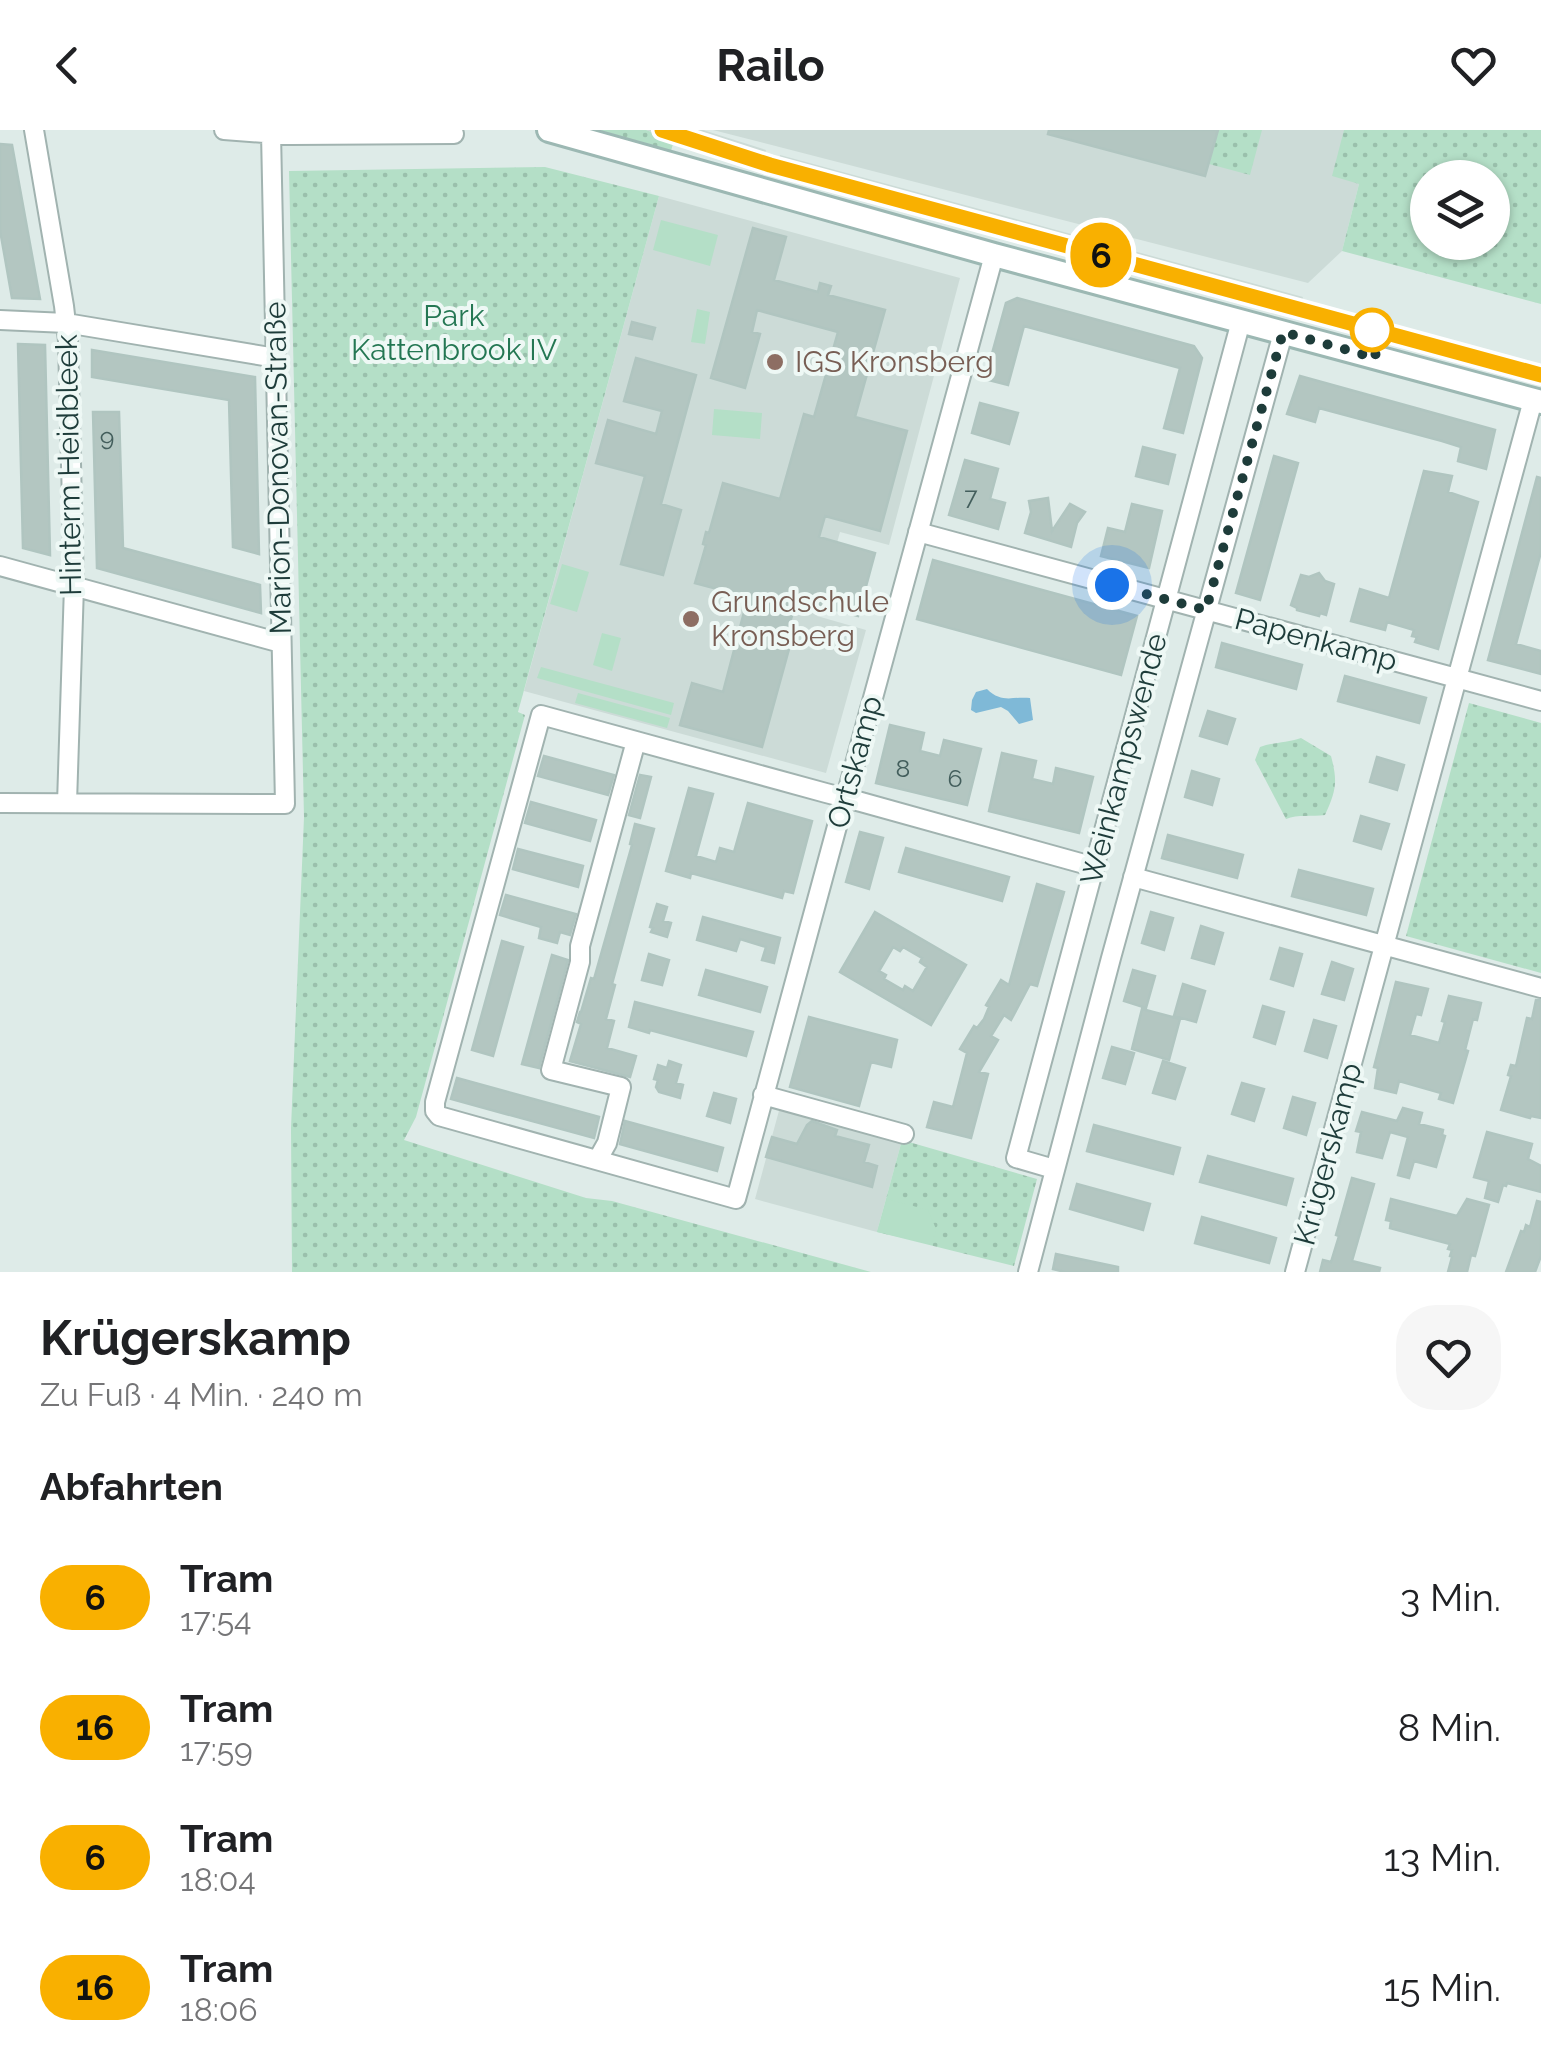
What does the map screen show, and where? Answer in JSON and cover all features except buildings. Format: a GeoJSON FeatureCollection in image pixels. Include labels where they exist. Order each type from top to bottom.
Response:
{"type":"FeatureCollection","features":[{"type":"Feature","properties":{"kind":"main road"},"geometry":{"type":"LineString","coordinates":[[549,130],[994,256],[1537,401]]}},
{"type":"Feature","properties":{"kind":"street","name":"Hinterm Heidbleek"},"geometry":{"type":"LineString","coordinates":[[34,130],[66,323],[74,586],[67,803]]}},
{"type":"Feature","properties":{"kind":"street"},"geometry":{"type":"LineString","coordinates":[[224,130],[454,134]]}},
{"type":"Feature","properties":{"kind":"street","name":"Marion-Donovan-Straße"},"geometry":{"type":"LineString","coordinates":[[67,803],[285,804],[271,133]]}},
{"type":"Feature","properties":{"kind":"street","name":"Ortskamp"},"geometry":{"type":"LineString","coordinates":[[598,1159],[736,1199],[994,256]]}},
{"type":"Feature","properties":{"kind":"street"},"geometry":{"type":"LineString","coordinates":[[0,320],[66,323],[276,358]]}},
{"type":"Feature","properties":{"kind":"street","name":"Weinkampswende"},"geometry":{"type":"LineString","coordinates":[[1054,1170],[1016,1158],[1242,321]]}},
{"type":"Feature","properties":{"kind":"street","name":"Weinkampswende"},"geometry":{"type":"LineString","coordinates":[[1028,1272],[1283,332]]}},
{"type":"Feature","properties":{"kind":"street","name":"Krügerskamp"},"geometry":{"type":"LineString","coordinates":[[1295,1272],[1537,401]]}},
{"type":"Feature","properties":{"kind":"street","name":"Papenkamp"},"geometry":{"type":"LineString","coordinates":[[918,532],[1541,702]]}},
{"type":"Feature","properties":{"kind":"street"},"geometry":{"type":"LineString","coordinates":[[0,566],[281,643]]}},
{"type":"Feature","properties":{"kind":"street"},"geometry":{"type":"LineString","coordinates":[[636,741],[551,1070],[621,1088],[607,1142],[598,1159],[439,1116],[436,1102],[541,716],[636,741],[1095,867]]}},
{"type":"Feature","properties":{"kind":"street"},"geometry":{"type":"LineString","coordinates":[[0,803],[67,803]]}},
{"type":"Feature","properties":{"kind":"street"},"geometry":{"type":"LineString","coordinates":[[1133,877],[1541,988]]}},
{"type":"Feature","properties":{"kind":"street"},"geometry":{"type":"LineString","coordinates":[[763,1095],[904,1134]]}},
{"type":"Feature","properties":{"kind":"shaded area"},"geometry":{"type":"Polygon","coordinates":[[[646,130],[703,130],[766,150],[760,168],[646,130]]]}},
{"type":"Feature","properties":{"kind":"shaded area"},"geometry":{"type":"Polygon","coordinates":[[[713,130],[1345,130],[1359,184],[1342,251],[1308,283],[713,130]]]}},
{"type":"Feature","properties":{"kind":"shaded area"},"geometry":{"type":"Polygon","coordinates":[[[780,155],[1303,297],[1298,315],[776,172],[780,155]]]}},
{"type":"Feature","properties":{"kind":"shaded area"},"geometry":{"type":"Polygon","coordinates":[[[659,196],[960,278],[889,545],[840,532],[817,616],[866,630],[826,773],[524,691],[659,196]]]}},
{"type":"Feature","properties":{"kind":"shaded area"},"geometry":{"type":"Polygon","coordinates":[[[780,1107],[902,1140],[877,1232],[755,1199],[780,1107]]]}},
{"type":"Feature","properties":{"kind":"green space"},"geometry":{"type":"Polygon","coordinates":[[[599,130],[646,130],[674,140],[671,151],[599,130]]]}},
{"type":"Feature","properties":{"kind":"green space"},"geometry":{"type":"Polygon","coordinates":[[[1218,130],[1262,130],[1250,175],[1209,164],[1218,130]]]}},
{"type":"Feature","properties":{"kind":"green space"},"geometry":{"type":"Polygon","coordinates":[[[1344,130],[1541,130],[1541,304],[1342,251],[1359,184],[1332,176],[1344,130]]]}},
{"type":"Feature","properties":{"kind":"green space","name":"Park Kattenbrook IV"},"geometry":{"type":"Polygon","coordinates":[[[545,167],[659,196],[518,712],[525,715],[416,1117],[404,1140],[586,1198],[612,1201],[871,1272],[292,1272],[291,1128],[304,817],[289,171],[545,167]]]}},
{"type":"Feature","properties":{"kind":"green space"},"geometry":{"type":"Polygon","coordinates":[[[661,220],[718,235],[710,266],[653,250],[661,220]]]}},
{"type":"Feature","properties":{"kind":"green space"},"geometry":{"type":"Polygon","coordinates":[[[697,309],[710,312],[705,344],[691,342],[697,309]]]}},
{"type":"Feature","properties":{"kind":"green space"},"geometry":{"type":"Polygon","coordinates":[[[714,409],[762,413],[760,439],[712,435],[714,409]]]}},
{"type":"Feature","properties":{"kind":"green space"},"geometry":{"type":"Polygon","coordinates":[[[562,564],[589,572],[577,612],[550,604],[562,564]]]}},
{"type":"Feature","properties":{"kind":"green space"},"geometry":{"type":"Polygon","coordinates":[[[602,633],[621,638],[612,671],[593,665],[602,633]]]}},
{"type":"Feature","properties":{"kind":"green space"},"geometry":{"type":"Polygon","coordinates":[[[541,667],[674,703],[671,715],[537,678],[541,667]]]}},
{"type":"Feature","properties":{"kind":"green space"},"geometry":{"type":"Polygon","coordinates":[[[578,693],[670,718],[667,728],[575,703],[578,693]]]}},
{"type":"Feature","properties":{"kind":"green space"},"geometry":{"type":"Polygon","coordinates":[[[1469,703],[1541,723],[1541,973],[1406,936],[1469,703]]]}},
{"type":"Feature","properties":{"kind":"green space"},"geometry":{"type":"Polygon","coordinates":[[[1301,738],[1331,756],[1334,793],[1325,815],[1286,819],[1255,760],[1260,747],[1301,738]]]}},
{"type":"Feature","properties":{"kind":"green space"},"geometry":{"type":"Polygon","coordinates":[[[902,1140],[1037,1179],[1014,1266],[877,1232],[902,1140]]]}},
{"type":"Feature","properties":{"kind":"green space"},"geometry":{"type":"Polygon","coordinates":[[[887,1199],[928,1210],[936,1229],[932,1244],[877,1232],[887,1199]]]}},
{"type":"Feature","properties":{"kind":"water"},"geometry":{"type":"Polygon","coordinates":[[[987,689],[1003,698],[1030,698],[1033,720],[1019,724],[1001,707],[976,713],[971,710],[976,692],[987,689]]]}},
{"type":"Feature","properties":{"kind":"tram line"},"geometry":{"type":"LineString","coordinates":[[662,130],[769,165],[1541,375]]}},
{"type":"Feature","properties":{"kind":"tram line","name":"6"},"geometry":{"type":"LineString","coordinates":[[662,130],[770,165],[1541,375]]}},
{"type":"Feature","properties":{"kind":"place","name":"IGS Kronsberg"},"geometry":{"type":"Point","coordinates":[775,362]}},
{"type":"Feature","properties":{"kind":"place","name":"Grundschule Kronsberg"},"geometry":{"type":"Point","coordinates":[691,619]}},
{"type":"Feature","properties":{"kind":"route"},"geometry":{"type":"LineString","coordinates":[[1112,585],[1206,610],[1283,332],[1376,358],[1372,330]]}}]}
